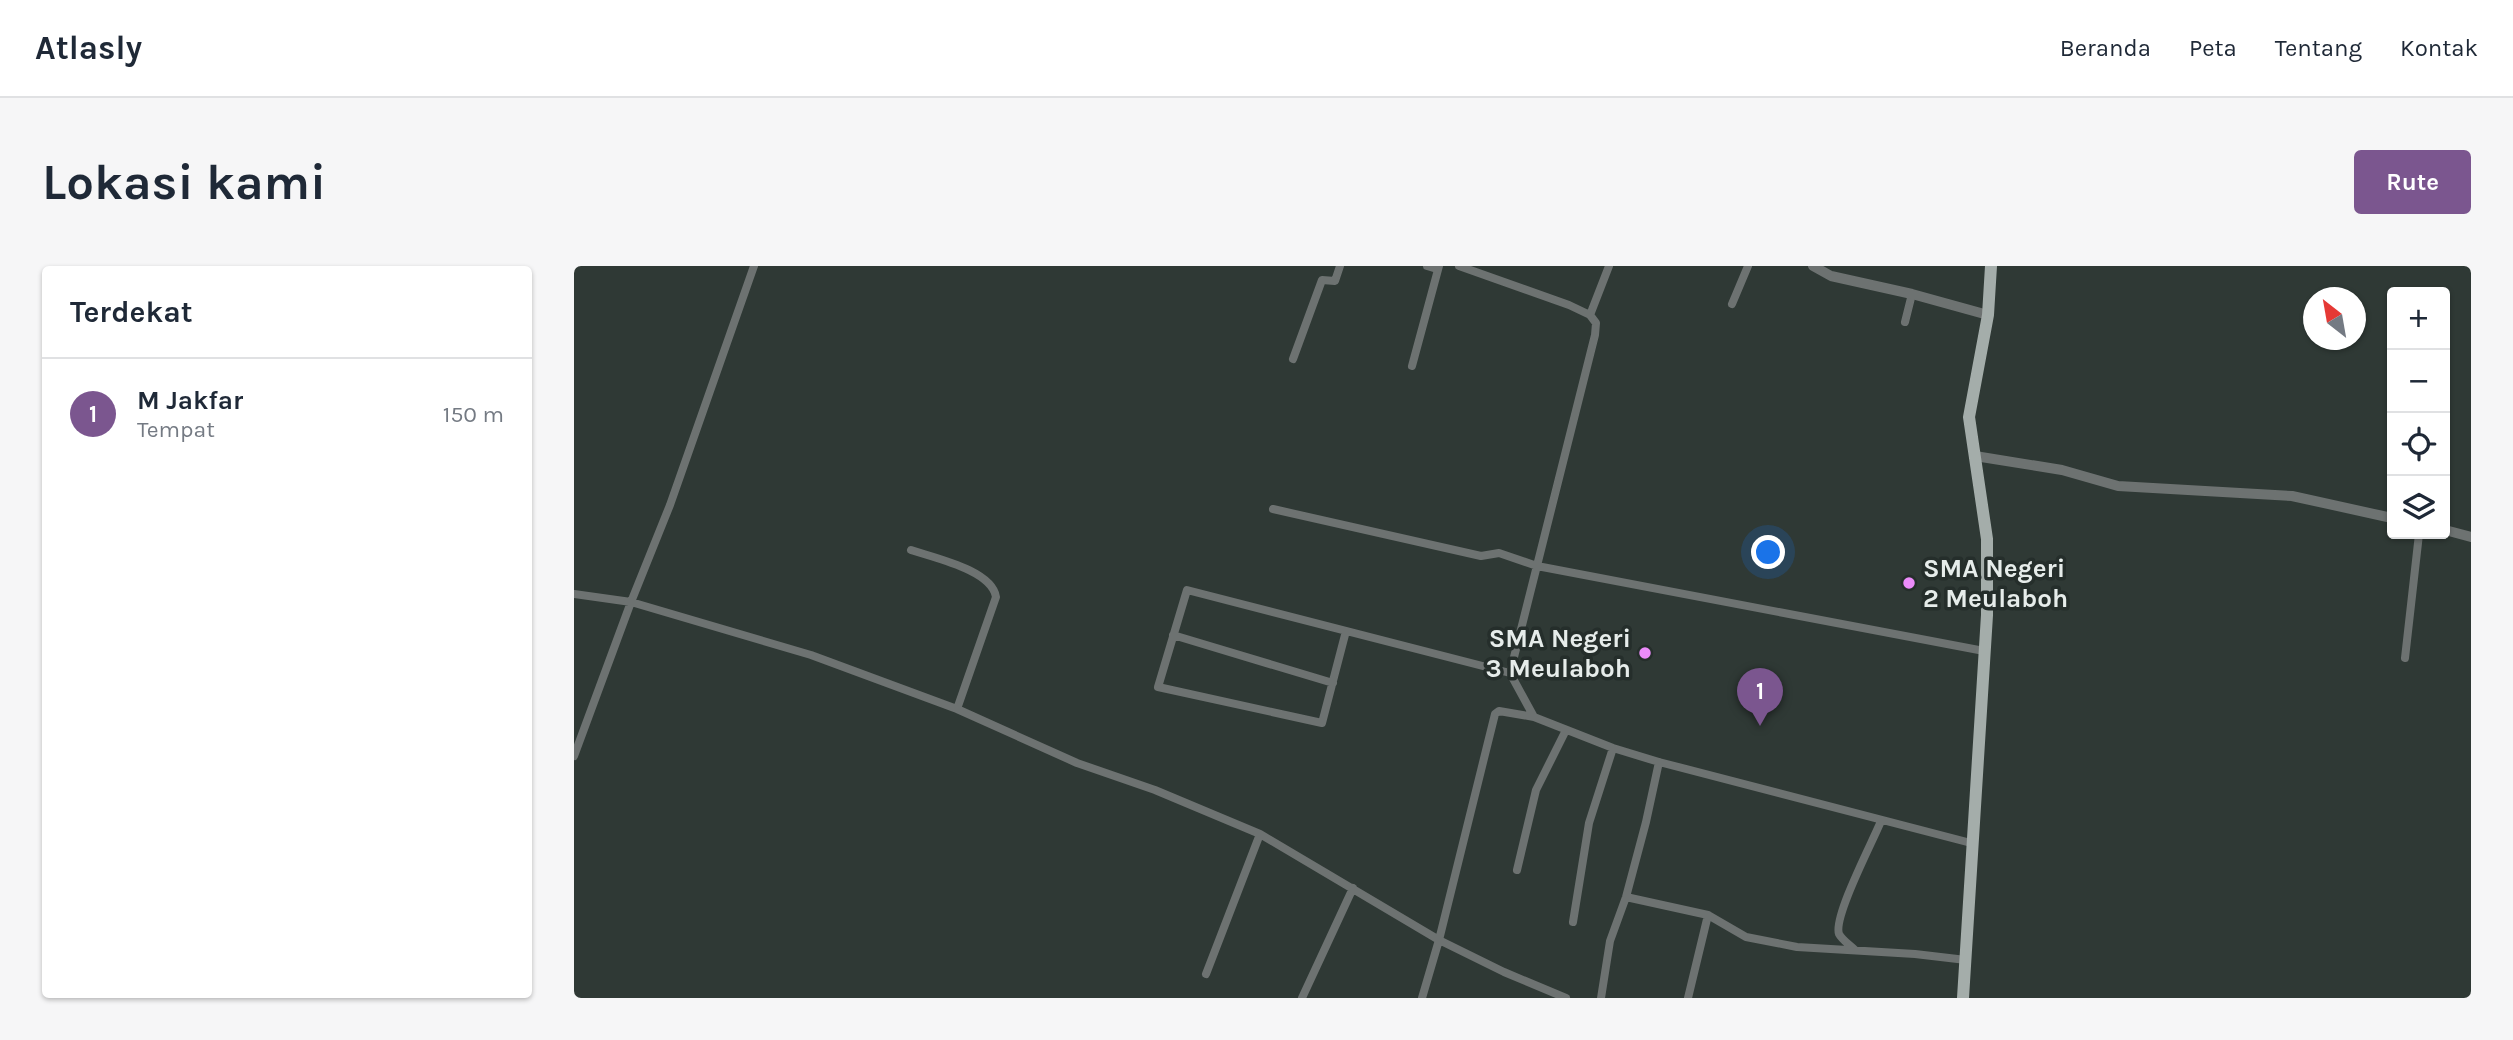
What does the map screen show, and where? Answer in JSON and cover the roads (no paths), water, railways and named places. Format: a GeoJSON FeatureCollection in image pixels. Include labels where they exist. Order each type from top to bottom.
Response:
{"type":"FeatureCollection","features":[{"type":"Feature","properties":{"kind":"main road"},"geometry":{"type":"LineString","coordinates":[[1963,998],[1987,615],[1987,539],[1969,417],[1988,315],[1991,266]]}},
{"type":"Feature","properties":{"kind":"street"},"geometry":{"type":"LineString","coordinates":[[574,755],[670,505],[754,266]]}},
{"type":"Feature","properties":{"kind":"street"},"geometry":{"type":"LineString","coordinates":[[1293,359],[1322,280],[1335,281],[1340,266]]}},
{"type":"Feature","properties":{"kind":"street"},"geometry":{"type":"LineString","coordinates":[[1412,366],[1438,267],[1427,266]]}},
{"type":"Feature","properties":{"kind":"street"},"geometry":{"type":"LineString","coordinates":[[1459,266],[1569,304],[1590,315],[1596,323],[1510,673],[1534,717]]}},
{"type":"Feature","properties":{"kind":"street"},"geometry":{"type":"LineString","coordinates":[[1590,315],[1609,266]]}},
{"type":"Feature","properties":{"kind":"street"},"geometry":{"type":"LineString","coordinates":[[1732,304],[1748,266]]}},
{"type":"Feature","properties":{"kind":"street"},"geometry":{"type":"LineString","coordinates":[[1813,266],[1831,276],[1988,315]]}},
{"type":"Feature","properties":{"kind":"street"},"geometry":{"type":"LineString","coordinates":[[1905,322],[1912,294]]}},
{"type":"Feature","properties":{"kind":"street"},"geometry":{"type":"LineString","coordinates":[[1975,456],[2062,470],[2118,486],[2292,496],[2387,517]]}},
{"type":"Feature","properties":{"kind":"street"},"geometry":{"type":"LineString","coordinates":[[1273,509],[1481,556],[1499,553],[1537,566],[1984,651]]}},
{"type":"Feature","properties":{"kind":"street"},"geometry":{"type":"LineString","coordinates":[[2450,531],[2471,537]]}},
{"type":"Feature","properties":{"kind":"street"},"geometry":{"type":"LineString","coordinates":[[2405,658],[2418,539]]}},
{"type":"Feature","properties":{"kind":"street"},"geometry":{"type":"LineString","coordinates":[[911,550],[972,572],[987,581],[995,592],[996,597],[957,709]]}},
{"type":"Feature","properties":{"kind":"street"},"geometry":{"type":"LineString","coordinates":[[1346,631],[1322,723],[1158,687],[1187,590],[1510,673]]}},
{"type":"Feature","properties":{"kind":"street"},"geometry":{"type":"LineString","coordinates":[[574,594],[631,602],[811,655],[957,709],[1077,763],[1155,790],[1260,834],[1439,940],[1504,972],[1566,998]]}},
{"type":"Feature","properties":{"kind":"street"},"geometry":{"type":"LineString","coordinates":[[1173,635],[1333,683]]}},
{"type":"Feature","properties":{"kind":"street"},"geometry":{"type":"LineString","coordinates":[[1422,998],[1495,714],[1499,711],[1534,717],[1613,748],[1659,762],[1971,843]]}},
{"type":"Feature","properties":{"kind":"street"},"geometry":{"type":"LineString","coordinates":[[1517,870],[1536,790],[1566,730]]}},
{"type":"Feature","properties":{"kind":"street"},"geometry":{"type":"LineString","coordinates":[[1573,922],[1589,823],[1613,748]]}},
{"type":"Feature","properties":{"kind":"street"},"geometry":{"type":"LineString","coordinates":[[1601,998],[1610,941],[1626,897],[1659,762]]}},
{"type":"Feature","properties":{"kind":"street"},"geometry":{"type":"LineString","coordinates":[[1855,950],[1844,940],[1839,929],[1853,878],[1866,857],[1881,821]]}},
{"type":"Feature","properties":{"kind":"street"},"geometry":{"type":"LineString","coordinates":[[1206,974],[1260,834]]}},
{"type":"Feature","properties":{"kind":"street"},"geometry":{"type":"LineString","coordinates":[[1302,998],[1353,888]]}},
{"type":"Feature","properties":{"kind":"street"},"geometry":{"type":"LineString","coordinates":[[1626,897],[1708,915],[1746,937],[1797,947],[1966,960]]}},
{"type":"Feature","properties":{"kind":"street"},"geometry":{"type":"LineString","coordinates":[[1688,998],[1708,915]]}},
{"type":"Feature","properties":{"kind":"place","name":"SMA Negeri 2 Meulaboh"},"geometry":{"type":"Point","coordinates":[1909,583]}},
{"type":"Feature","properties":{"kind":"place","name":"SMA Negeri 3 Meulaboh"},"geometry":{"type":"Point","coordinates":[1645,653]}},
{"type":"Feature","properties":{"kind":"place","name":"M Jakfar"},"geometry":{"type":"Point","coordinates":[1760,726]}}]}
